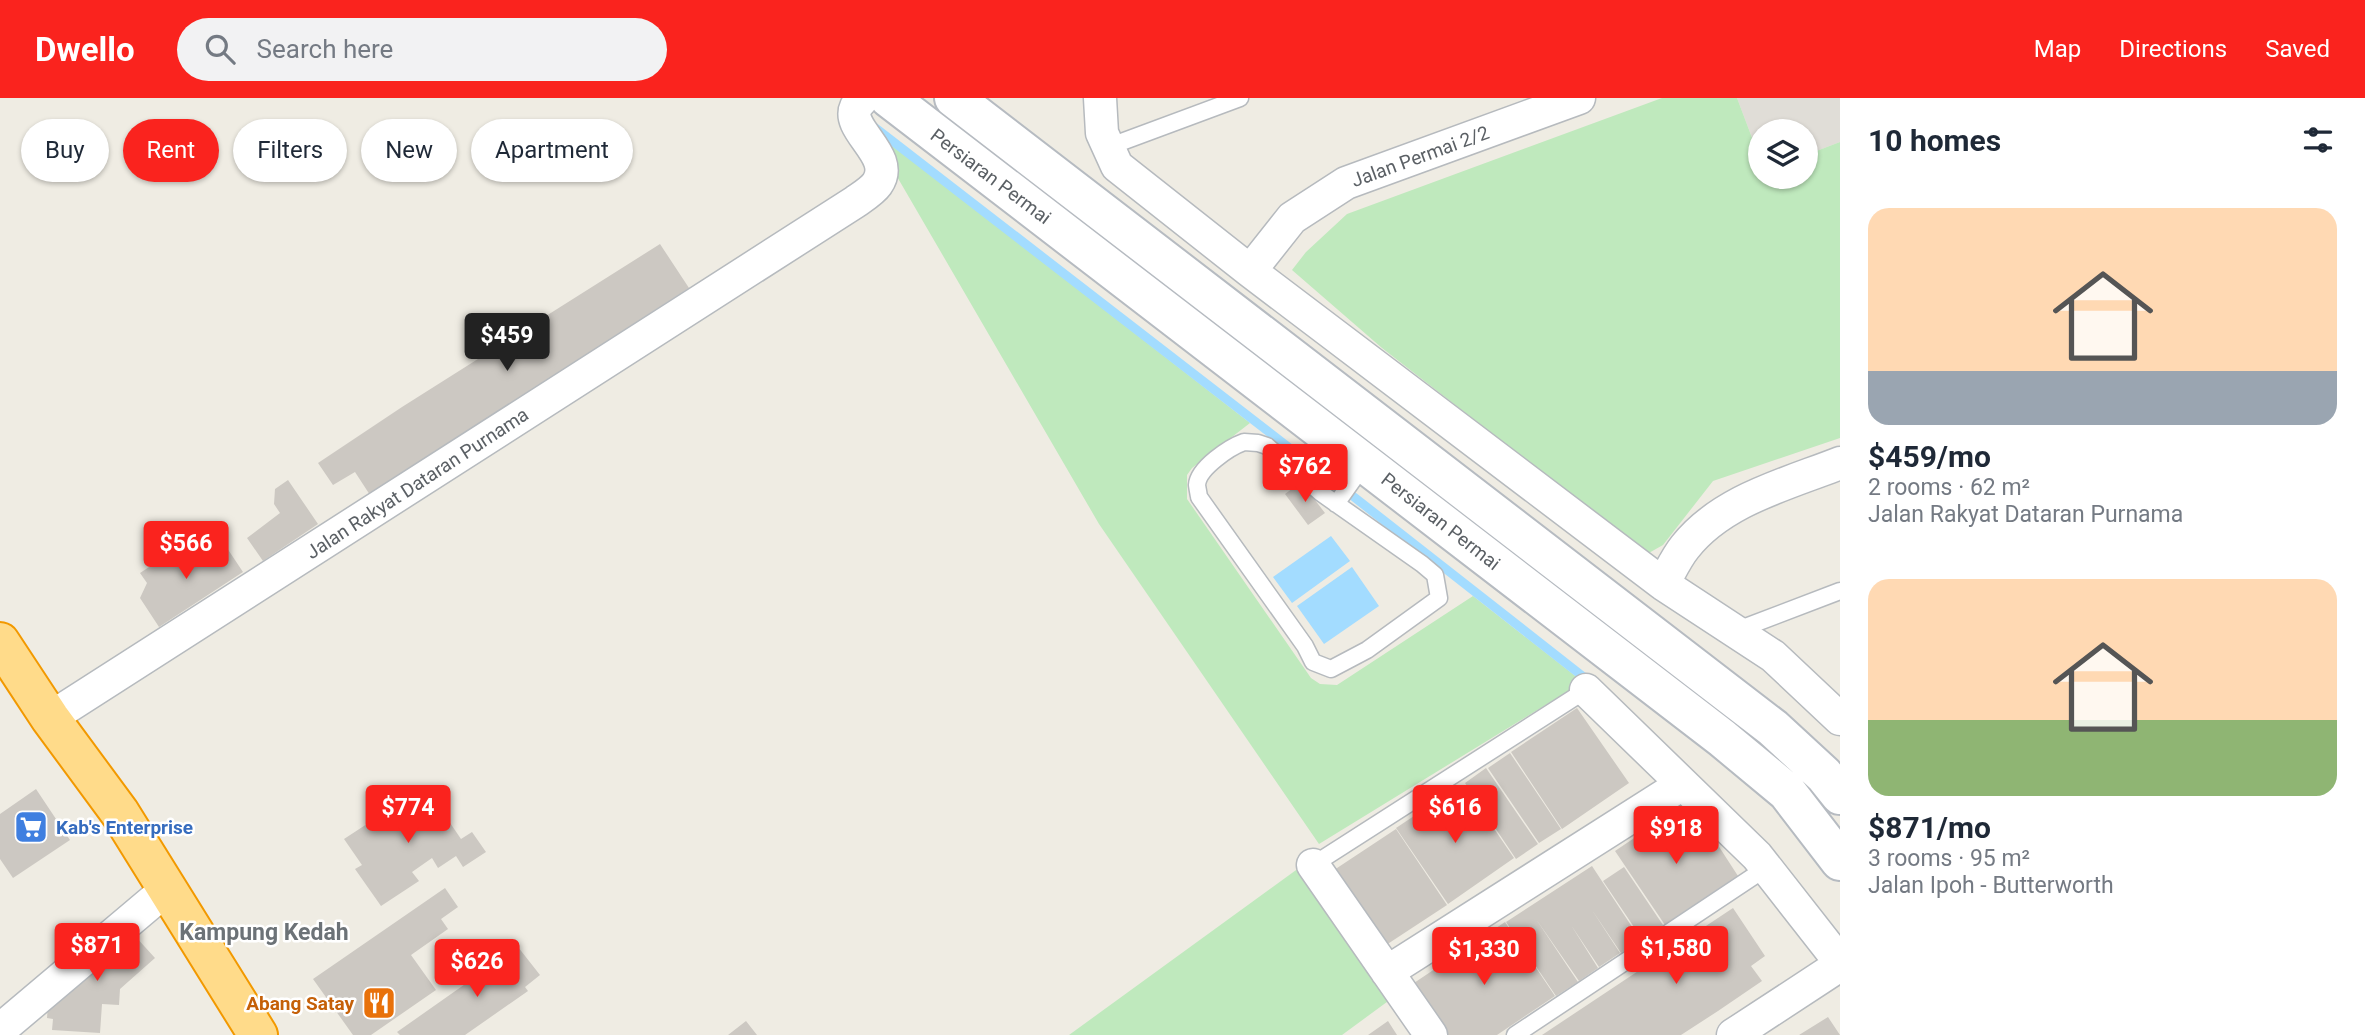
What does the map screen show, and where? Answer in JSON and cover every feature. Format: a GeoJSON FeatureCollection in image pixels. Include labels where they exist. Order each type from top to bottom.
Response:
{"type":"FeatureCollection","features":[{"type":"Feature","properties":{"kind":"highway"},"geometry":{"type":"LineString","coordinates":[[0,642],[50,718],[120,813],[258,1035]]}},
{"type":"Feature","properties":{"kind":"street","name":"Jalan Rakyat Dataran Purnama"},"geometry":{"type":"LineString","coordinates":[[50,718],[728,274],[855,202],[877,185],[883,171],[879,158],[855,118],[855,108],[863,98]]}},
{"type":"Feature","properties":{"kind":"street"},"geometry":{"type":"LineString","coordinates":[[1100,98],[1102,133],[1117,166],[1250,271],[1663,584],[1773,656],[1840,719]]}},
{"type":"Feature","properties":{"kind":"street","name":"Jalan Permai 2/2"},"geometry":{"type":"LineString","coordinates":[[1250,271],[1292,218],[1346,183],[1578,98]]}},
{"type":"Feature","properties":{"kind":"street"},"geometry":{"type":"LineString","coordinates":[[942,138],[964,101]]}},
{"type":"Feature","properties":{"kind":"street","name":"Persiaran Permai"},"geometry":{"type":"LineString","coordinates":[[964,101],[1773,728],[1824,775],[1840,796]]}},
{"type":"Feature","properties":{"kind":"street","name":"Persiaran Permai"},"geometry":{"type":"LineString","coordinates":[[906,103],[942,138],[1723,738],[1787,792],[1840,862]]}},
{"type":"Feature","properties":{"kind":"street"},"geometry":{"type":"LineString","coordinates":[[1663,584],[1685,547],[1710,521],[1744,501],[1840,463]]}},
{"type":"Feature","properties":{"kind":"street"},"geometry":{"type":"LineString","coordinates":[[1586,690],[1757,856],[1840,964],[1733,1035]]}},
{"type":"Feature","properties":{"kind":"street"},"geometry":{"type":"LineString","coordinates":[[1387,972],[1681,785]]}},
{"type":"Feature","properties":{"kind":"street"},"geometry":{"type":"LineString","coordinates":[[1312,865],[1431,1035]]}},
{"type":"Feature","properties":{"kind":"street"},"geometry":{"type":"LineString","coordinates":[[0,1030],[167,889]]}},
{"type":"Feature","properties":{"kind":"lane"},"geometry":{"type":"LineString","coordinates":[[1108,147],[1240,98]]}},
{"type":"Feature","properties":{"kind":"lane"},"geometry":{"type":"LineString","coordinates":[[1244,442],[1258,443],[1267,446],[1336,504],[1435,575],[1439,598],[1367,650],[1331,669],[1313,662],[1199,497],[1196,485],[1205,468],[1233,446],[1244,442]]}},
{"type":"Feature","properties":{"kind":"lane"},"geometry":{"type":"LineString","coordinates":[[1336,504],[1365,463]]}},
{"type":"Feature","properties":{"kind":"lane"},"geometry":{"type":"LineString","coordinates":[[1735,631],[1840,592]]}},
{"type":"Feature","properties":{"kind":"lane"},"geometry":{"type":"LineString","coordinates":[[1312,865],[1586,690]]}},
{"type":"Feature","properties":{"kind":"lane"},"geometry":{"type":"LineString","coordinates":[[1514,1035],[1766,868]]}},
{"type":"Feature","properties":{"kind":"shaded area"},"geometry":{"type":"Polygon","coordinates":[[[1737,98],[1840,98],[1840,142],[1818,150],[1818,119],[1748,119],[1748,127],[1737,98]]]}},
{"type":"Feature","properties":{"kind":"green space"},"geometry":{"type":"Polygon","coordinates":[[[1662,98],[1737,98],[1748,127],[1748,189],[1818,189],[1818,150],[1840,142],[1840,438],[1713,481],[1663,545],[1647,554],[1382,348],[1292,270],[1306,252],[1347,214],[1662,98]]]}},
{"type":"Feature","properties":{"kind":"green space"},"geometry":{"type":"Polygon","coordinates":[[[867,125],[1250,423],[1192,468],[1187,475],[1187,499],[1311,678],[1320,684],[1337,685],[1473,596],[1583,682],[1319,844],[1099,524],[867,125]]]}},
{"type":"Feature","properties":{"kind":"green space"},"geometry":{"type":"Polygon","coordinates":[[[1303,865],[1391,999],[1342,1035],[1069,1035],[1303,865]]]}},
{"type":"Feature","properties":{"kind":"water"},"geometry":{"type":"Polygon","coordinates":[[[1331,536],[1350,561],[1292,603],[1273,577],[1331,536]]]}},
{"type":"Feature","properties":{"kind":"water"},"geometry":{"type":"Polygon","coordinates":[[[1352,567],[1379,606],[1324,644],[1297,606],[1352,567]]]}},
{"type":"Feature","properties":{"kind":"building"},"geometry":{"type":"Polygon","coordinates":[[[660,244],[689,288],[370,495],[355,472],[333,485],[318,463],[660,244]]]}},
{"type":"Feature","properties":{"kind":"building"},"geometry":{"type":"Polygon","coordinates":[[[288,480],[318,524],[263,561],[247,538],[280,513],[274,504],[275,489],[288,480]]]}},
{"type":"Feature","properties":{"kind":"building"},"geometry":{"type":"Polygon","coordinates":[[[1301,482],[1325,513],[1308,525],[1285,494],[1301,482]]]}},
{"type":"Feature","properties":{"kind":"building"},"geometry":{"type":"Polygon","coordinates":[[[221,539],[243,572],[159,627],[140,598],[147,583],[140,573],[175,550],[183,563],[221,539]]]}},
{"type":"Feature","properties":{"kind":"building"},"geometry":{"type":"Polygon","coordinates":[[[1577,708],[1629,783],[1562,829],[1511,752],[1577,708]]]}},
{"type":"Feature","properties":{"kind":"building"},"geometry":{"type":"Polygon","coordinates":[[[1510,753],[1561,829],[1539,843],[1488,768],[1510,753]]]}},
{"type":"Feature","properties":{"kind":"building"},"geometry":{"type":"Polygon","coordinates":[[[1486,768],[1538,844],[1516,859],[1465,783],[1486,768]]]}},
{"type":"Feature","properties":{"kind":"building"},"geometry":{"type":"Polygon","coordinates":[[[425,786],[461,839],[472,832],[486,852],[463,867],[456,856],[438,868],[432,858],[412,872],[419,881],[381,906],[355,869],[362,865],[344,839],[425,786]]]}},
{"type":"Feature","properties":{"kind":"building","name":"Kab's Enterprise"},"geometry":{"type":"Polygon","coordinates":[[[36,789],[70,840],[13,878],[0,859],[0,814],[36,789]]]}},
{"type":"Feature","properties":{"kind":"building"},"geometry":{"type":"Polygon","coordinates":[[[1469,792],[1514,858],[1448,904],[1396,828],[1441,798],[1447,807],[1469,792]]]}},
{"type":"Feature","properties":{"kind":"building"},"geometry":{"type":"Polygon","coordinates":[[[1658,822],[1703,822],[1738,876],[1665,925],[1615,851],[1658,822]]]}},
{"type":"Feature","properties":{"kind":"building"},"geometry":{"type":"Polygon","coordinates":[[[1396,829],[1447,905],[1380,949],[1328,874],[1396,829]]]}},
{"type":"Feature","properties":{"kind":"building"},"geometry":{"type":"Polygon","coordinates":[[[1592,866],[1640,939],[1621,953],[1592,910],[1620,953],[1599,967],[1571,925],[1598,968],[1579,981],[1536,919],[1578,982],[1556,996],[1506,922],[1592,866]]]}},
{"type":"Feature","properties":{"kind":"building"},"geometry":{"type":"Polygon","coordinates":[[[1624,867],[1663,925],[1642,939],[1603,881],[1624,867]]]}},
{"type":"Feature","properties":{"kind":"building"},"geometry":{"type":"Polygon","coordinates":[[[445,888],[458,907],[441,919],[448,929],[411,955],[436,990],[371,1035],[353,1035],[313,979],[445,888]]]}},
{"type":"Feature","properties":{"kind":"building"},"geometry":{"type":"Polygon","coordinates":[[[1733,908],[1765,956],[1751,966],[1762,981],[1718,1011],[1681,1035],[1542,1035],[1733,908]]]}},
{"type":"Feature","properties":{"kind":"building"},"geometry":{"type":"Polygon","coordinates":[[[1505,922],[1555,996],[1497,1035],[1445,1035],[1411,985],[1505,922]]]}},
{"type":"Feature","properties":{"kind":"building"},"geometry":{"type":"Polygon","coordinates":[[[125,925],[155,958],[120,989],[119,1005],[102,1004],[100,1033],[52,1030],[53,1019],[47,1018],[49,991],[125,925]]]}},
{"type":"Feature","properties":{"kind":"building"},"geometry":{"type":"Polygon","coordinates":[[[518,947],[540,975],[525,987],[528,991],[465,1035],[400,1035],[397,1032],[518,947]]]}},
{"type":"Feature","properties":{"kind":"building"},"geometry":{"type":"Polygon","coordinates":[[[1828,1017],[1840,1035],[1799,1035],[1828,1017]]]}},
{"type":"Feature","properties":{"kind":"building"},"geometry":{"type":"Polygon","coordinates":[[[746,1021],[757,1035],[728,1035],[746,1021]]]}},
{"type":"Feature","properties":{"kind":"building"},"geometry":{"type":"Polygon","coordinates":[[[1388,1021],[1397,1035],[1368,1035],[1388,1021]]]}},
{"type":"Feature","properties":{"kind":"waterway"},"geometry":{"type":"LineString","coordinates":[[873,126],[1340,487]]}},
{"type":"Feature","properties":{"kind":"waterway"},"geometry":{"type":"LineString","coordinates":[[1354,497],[1590,682]]}},
{"type":"Feature","properties":{"kind":"place","name":"Kab's Enterprise"},"geometry":{"type":"Point","coordinates":[31,827]}},
{"type":"Feature","properties":{"kind":"place","name":"Abang Satay"},"geometry":{"type":"Point","coordinates":[379,1003]}},
{"type":"Feature","properties":{"kind":"district","name":"Kampung Kedah"},"geometry":{"type":"Point","coordinates":[264,932]}}]}
